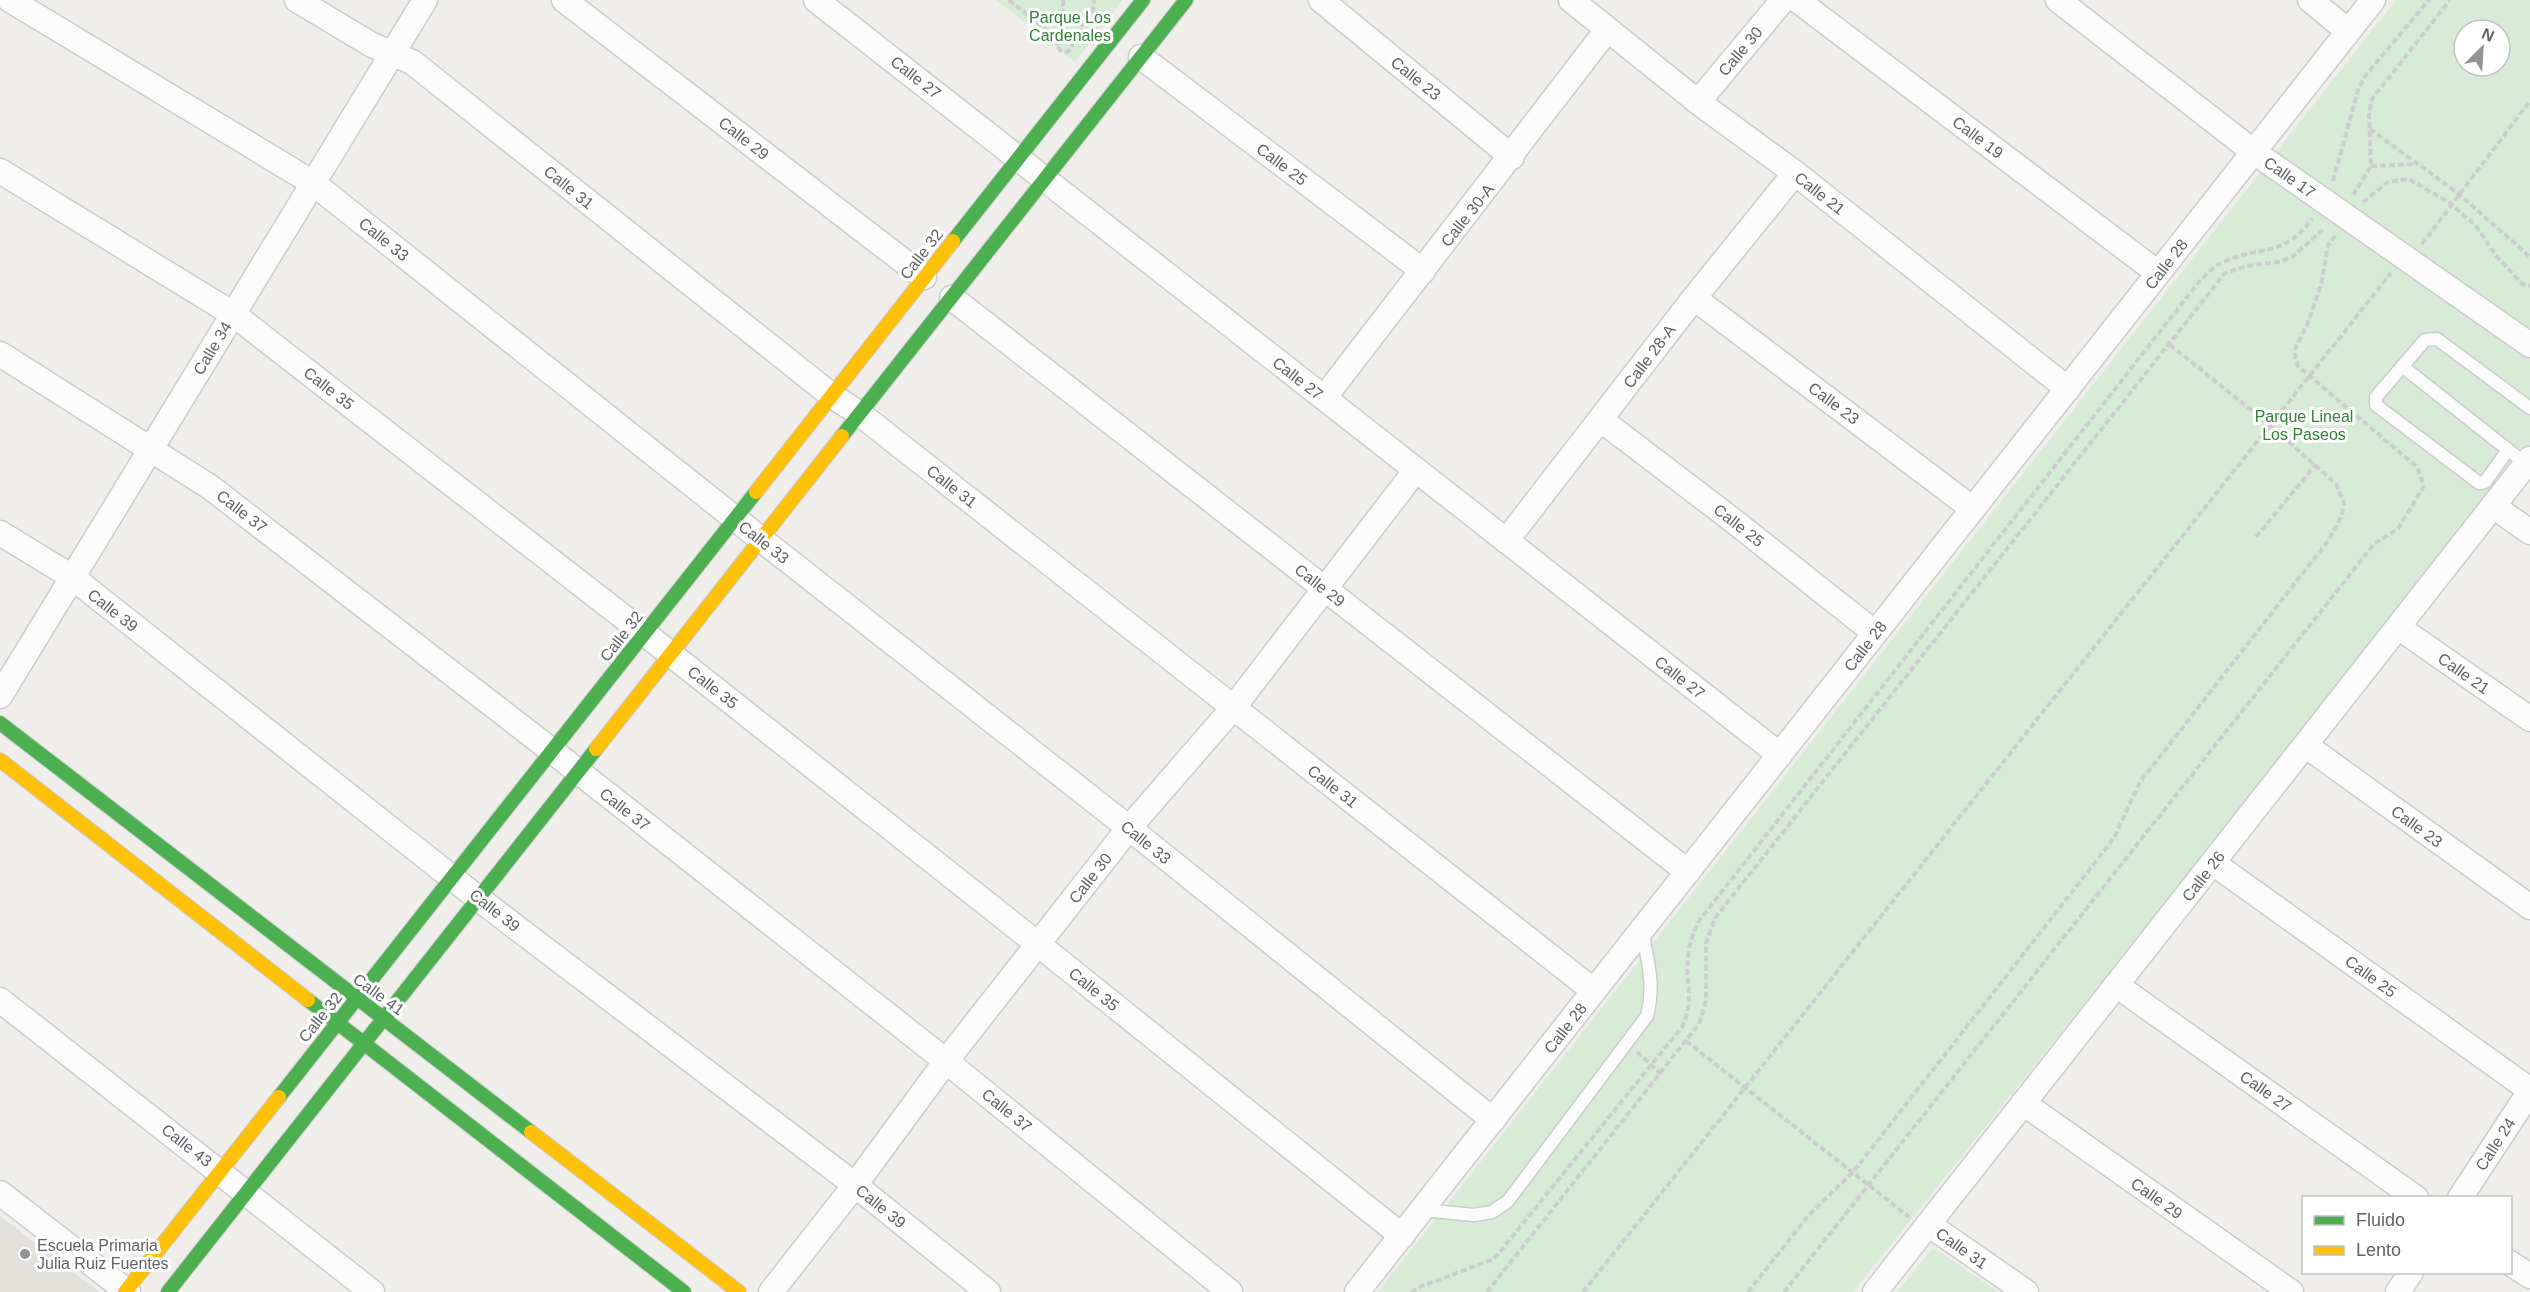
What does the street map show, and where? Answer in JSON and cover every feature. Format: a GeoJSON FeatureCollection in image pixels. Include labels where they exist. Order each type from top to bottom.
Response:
{"type":"FeatureCollection","features":[{"type":"Feature","properties":{"kind":"street","name":"Calle 33"},"geometry":{"type":"LineString","coordinates":[[10,0],[314,183],[734,518],[1129,828],[1493,1120]]}},
{"type":"Feature","properties":{"kind":"street","name":"Calle 31"},"geometry":{"type":"LineString","coordinates":[[297,0],[372,45],[412,62],[831,395],[861,414],[1594,991]]}},
{"type":"Feature","properties":{"kind":"street","name":"Calle 34"},"geometry":{"type":"LineString","coordinates":[[0,696],[425,0]]}},
{"type":"Feature","properties":{"kind":"street","name":"Calle 29"},"geometry":{"type":"LineString","coordinates":[[564,0],[924,277]]}},
{"type":"Feature","properties":{"kind":"street","name":"Calle 27"},"geometry":{"type":"LineString","coordinates":[[816,0],[1780,755]]}},
{"type":"Feature","properties":{"kind":"street","name":"Calle 32"},"geometry":{"type":"LineString","coordinates":[[126,1292],[1143,0]]}},
{"type":"Feature","properties":{"kind":"street"},"geometry":{"type":"LineString","coordinates":[[168,1292],[1186,0]]}},
{"type":"Feature","properties":{"kind":"street","name":"Calle 23"},"geometry":{"type":"LineString","coordinates":[[1321,0],[1512,157]]}},
{"type":"Feature","properties":{"kind":"street","name":"Calle 21"},"geometry":{"type":"LineString","coordinates":[[1571,0],[1698,102],[1795,173],[2068,389]]}},
{"type":"Feature","properties":{"kind":"street","name":"Calle 30"},"geometry":{"type":"LineString","coordinates":[[1698,102],[1783,0]]}},
{"type":"Feature","properties":{"kind":"street","name":"Calle 19"},"geometry":{"type":"LineString","coordinates":[[1797,0],[2158,273]]}},
{"type":"Feature","properties":{"kind":"street","name":"Calle 17"},"geometry":{"type":"LineString","coordinates":[[2058,0],[2254,152],[2530,345]]}},
{"type":"Feature","properties":{"kind":"street"},"geometry":{"type":"LineString","coordinates":[[2310,0],[2348,31]]}},
{"type":"Feature","properties":{"kind":"street","name":"Calle 28"},"geometry":{"type":"LineString","coordinates":[[1357,1292],[2373,0]]}},
{"type":"Feature","properties":{"kind":"street","name":"Calle 30-A"},"geometry":{"type":"LineString","coordinates":[[1324,398],[1512,157],[1607,30]]}},
{"type":"Feature","properties":{"kind":"street","name":"Calle 25"},"geometry":{"type":"LineString","coordinates":[[1141,57],[1423,271]]}},
{"type":"Feature","properties":{"kind":"street","name":"Calle 35"},"geometry":{"type":"LineString","coordinates":[[0,171],[233,314],[671,654],[1402,1236]]}},
{"type":"Feature","properties":{"kind":"street","name":"Calle 28-A"},"geometry":{"type":"LineString","coordinates":[[1506,541],[1694,298],[1795,173]]}},
{"type":"Feature","properties":{"kind":"street","name":"Calle 29"},"geometry":{"type":"LineString","coordinates":[[952,298],[1688,872]]}},
{"type":"Feature","properties":{"kind":"street","name":"Calle 23"},"geometry":{"type":"LineString","coordinates":[[1694,298],[1973,509]]}},
{"type":"Feature","properties":{"kind":"street","name":"Calle 37"},"geometry":{"type":"LineString","coordinates":[[0,354],[220,494],[551,750],[946,1061],[1230,1292]]}},
{"type":"Feature","properties":{"kind":"street","name":"Calle 25"},"geometry":{"type":"LineString","coordinates":[[1601,420],[1875,633]]}},
{"type":"Feature","properties":{"kind":"street","name":"Calle 26"},"geometry":{"type":"LineString","coordinates":[[1875,1292],[1918,1219],[2024,1103],[2493,506],[2521,458]]}},
{"type":"Feature","properties":{"kind":"street","name":"Calle 30"},"geometry":{"type":"LineString","coordinates":[[771,1292],[855,1185],[946,1061],[1129,828],[1233,708],[1416,470]]}},
{"type":"Feature","properties":{"kind":"street"},"geometry":{"type":"LineString","coordinates":[[2493,506],[2530,532]]}},
{"type":"Feature","properties":{"kind":"street","name":"Calle 39"},"geometry":{"type":"LineString","coordinates":[[0,533],[72,577],[479,899],[855,1185],[988,1292]]}},
{"type":"Feature","properties":{"kind":"street","name":"Calle 21"},"geometry":{"type":"LineString","coordinates":[[2398,627],[2530,719]]}},
{"type":"Feature","properties":{"kind":"street","name":"Calle 41"},"geometry":{"type":"LineString","coordinates":[[0,723],[356,998],[385,1017],[739,1292]]}},
{"type":"Feature","properties":{"kind":"street","name":"Calle 23"},"geometry":{"type":"LineString","coordinates":[[2305,745],[2530,907]]}},
{"type":"Feature","properties":{"kind":"street"},"geometry":{"type":"LineString","coordinates":[[0,760],[684,1292]]}},
{"type":"Feature","properties":{"kind":"street","name":"Calle 25"},"geometry":{"type":"LineString","coordinates":[[2213,863],[2530,1091]]}},
{"type":"Feature","properties":{"kind":"street","name":"Calle 27"},"geometry":{"type":"LineString","coordinates":[[2116,985],[2415,1196]]}},
{"type":"Feature","properties":{"kind":"street","name":"Calle 43"},"geometry":{"type":"LineString","coordinates":[[0,1000],[372,1292]]}},
{"type":"Feature","properties":{"kind":"street","name":"Calle 24"},"geometry":{"type":"LineString","coordinates":[[2461,1196],[2530,1091]]}},
{"type":"Feature","properties":{"kind":"street","name":"Calle 29"},"geometry":{"type":"LineString","coordinates":[[2024,1103],[2290,1292]]}},
{"type":"Feature","properties":{"kind":"street"},"geometry":{"type":"LineString","coordinates":[[0,1193],[126,1292]]}},
{"type":"Feature","properties":{"kind":"street","name":"Calle 31"},"geometry":{"type":"LineString","coordinates":[[1918,1219],[2026,1292]]}},
{"type":"Feature","properties":{"kind":"street"},"geometry":{"type":"LineString","coordinates":[[2512,1264],[2530,1276]]}},
{"type":"Feature","properties":{"kind":"street"},"geometry":{"type":"LineString","coordinates":[[2398,1292],[2410,1274]]}},
{"type":"Feature","properties":{"kind":"lane"},"geometry":{"type":"LineString","coordinates":[[2402,366],[2521,458],[2484,483],[2479,483],[2376,405],[2376,397],[2402,366],[2426,340],[2437,339],[2530,408]]}},
{"type":"Feature","properties":{"kind":"lane"},"geometry":{"type":"LineString","coordinates":[[1422,1210],[1474,1215],[1492,1212],[1508,1201],[1647,1016],[1652,997],[1652,980],[1642,930]]}},
{"type":"Feature","properties":{"kind":"path"},"geometry":{"type":"LineString","coordinates":[[1009,0],[1062,40],[1070,41]]}},
{"type":"Feature","properties":{"kind":"path"},"geometry":{"type":"LineString","coordinates":[[1063,0],[1060,49],[1066,52],[1072,47],[1070,41]]}},
{"type":"Feature","properties":{"kind":"path"},"geometry":{"type":"LineString","coordinates":[[1070,41],[1094,10],[1094,0]]}},
{"type":"Feature","properties":{"kind":"path"},"geometry":{"type":"LineString","coordinates":[[1784,1292],[2374,544],[2398,529],[2424,486],[2417,467],[2298,366],[2294,351],[2307,325],[2320,285],[2328,245],[2338,212],[2333,182],[2358,90],[2365,76],[2429,0]]}},
{"type":"Feature","properties":{"kind":"path"},"geometry":{"type":"LineString","coordinates":[[1487,1292],[1661,1074],[1703,1014],[1706,1001],[1706,943],[1715,918],[2225,273],[2247,266],[2279,262],[2292,257],[2338,212],[2371,166],[2372,99],[2450,0]]}},
{"type":"Feature","properties":{"kind":"path"},"geometry":{"type":"LineString","coordinates":[[1583,1292],[2391,272],[2410,261],[2530,101]]}},
{"type":"Feature","properties":{"kind":"path"},"geometry":{"type":"LineString","coordinates":[[2370,129],[2459,194],[2530,258]]}},
{"type":"Feature","properties":{"kind":"path"},"geometry":{"type":"LineString","coordinates":[[2371,166],[2419,164]]}},
{"type":"Feature","properties":{"kind":"path"},"geometry":{"type":"LineString","coordinates":[[1411,1292],[1494,1259],[1682,1027],[1690,1005],[1688,958],[1690,943],[1699,921],[2198,283],[2221,262],[2289,243],[2338,212],[2359,206],[2388,182],[2409,179],[2451,204],[2476,226],[2498,257],[2522,284],[2530,285]]}},
{"type":"Feature","properties":{"kind":"path"},"geometry":{"type":"LineString","coordinates":[[1748,1292],[1803,1222],[1853,1172],[2108,846],[2140,782],[2328,541],[2342,515],[2344,503],[2336,484],[2271,426],[2169,344]]}},
{"type":"Feature","properties":{"kind":"path"},"geometry":{"type":"LineString","coordinates":[[2256,537],[2316,465]]}},
{"type":"Feature","properties":{"kind":"path"},"geometry":{"type":"LineString","coordinates":[[1686,1041],[1853,1172],[1918,1219]]}},
{"type":"Feature","properties":{"kind":"path"},"geometry":{"type":"LineString","coordinates":[[1650,1064],[1661,1074]]}},
{"type":"Feature","properties":{"kind":"shaded area","name":"Escuela Primaria Julia Ruiz Fuentes"},"geometry":{"type":"Polygon","coordinates":[[[0,1216],[99,1292],[0,1292],[0,1216]]]}},
{"type":"Feature","properties":{"kind":"green space","name":"Parque Los Cardenales"},"geometry":{"type":"Polygon","coordinates":[[[996,0],[1123,0],[1075,62],[996,0]]]}},
{"type":"Feature","properties":{"kind":"green space","name":"Parque Lineal Los Paseos"},"geometry":{"type":"Polygon","coordinates":[[[2396,0],[2530,0],[2530,447],[1853,1292],[1378,1292],[2396,0]]]}},
{"type":"Feature","properties":{"kind":"green space"},"geometry":{"type":"Polygon","coordinates":[[[1936,1249],[1998,1292],[1897,1292],[1931,1250],[1936,1249]]]}},
{"type":"Feature","properties":{"kind":"traffic: fast"},"geometry":{"type":"LineString","coordinates":[[953,241],[1143,0]]}},
{"type":"Feature","properties":{"kind":"traffic: fast"},"geometry":{"type":"LineString","coordinates":[[842,436],[1186,0]]}},
{"type":"Feature","properties":{"kind":"traffic: fast"},"geometry":{"type":"LineString","coordinates":[[279,1097],[756,492]]}},
{"type":"Feature","properties":{"kind":"traffic: fast"},"geometry":{"type":"LineString","coordinates":[[0,723],[531,1132]]}},
{"type":"Feature","properties":{"kind":"traffic: fast"},"geometry":{"type":"LineString","coordinates":[[168,1292],[596,749]]}},
{"type":"Feature","properties":{"kind":"traffic: fast"},"geometry":{"type":"LineString","coordinates":[[308,1000],[684,1292]]}},
{"type":"Feature","properties":{"kind":"traffic: slow"},"geometry":{"type":"LineString","coordinates":[[756,492],[953,241]]}},
{"type":"Feature","properties":{"kind":"traffic: slow"},"geometry":{"type":"LineString","coordinates":[[596,749],[842,436]]}},
{"type":"Feature","properties":{"kind":"traffic: slow"},"geometry":{"type":"LineString","coordinates":[[0,760],[308,1000]]}},
{"type":"Feature","properties":{"kind":"traffic: slow"},"geometry":{"type":"LineString","coordinates":[[125,1292],[279,1097]]}},
{"type":"Feature","properties":{"kind":"traffic: slow"},"geometry":{"type":"LineString","coordinates":[[531,1132],[739,1292]]}},
{"type":"Feature","properties":{"kind":"place","name":"Escuela Primaria Julia Ruiz Fuentes"},"geometry":{"type":"Point","coordinates":[25,1254]}}]}
